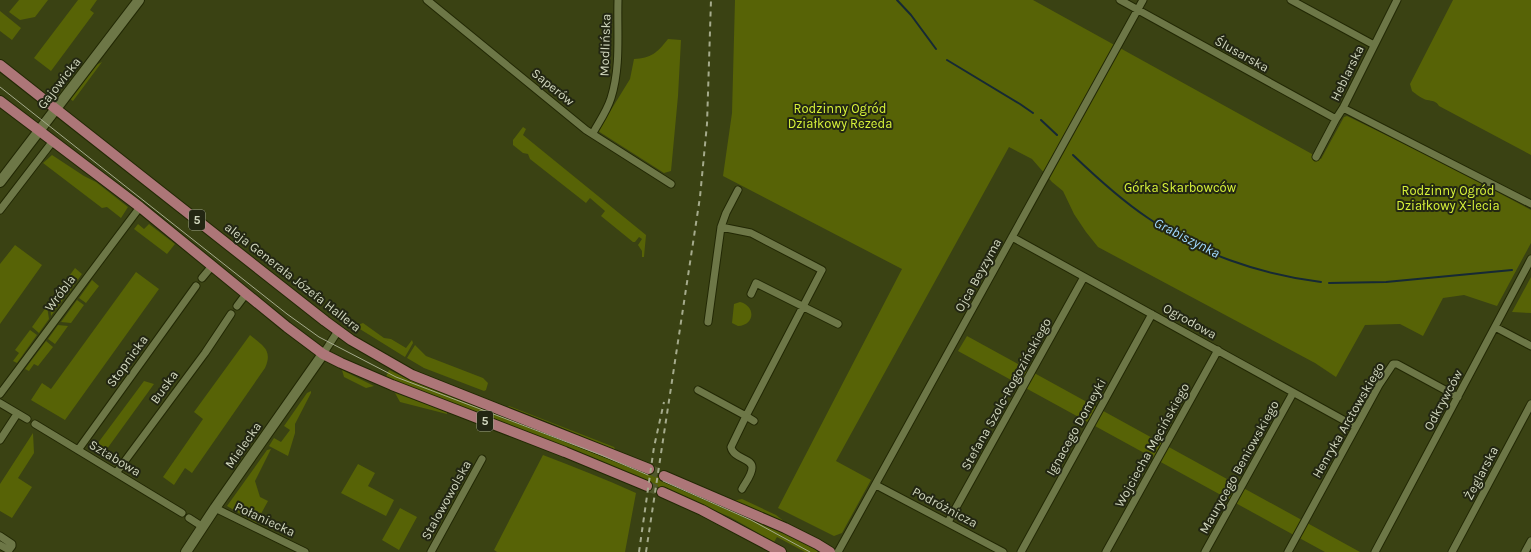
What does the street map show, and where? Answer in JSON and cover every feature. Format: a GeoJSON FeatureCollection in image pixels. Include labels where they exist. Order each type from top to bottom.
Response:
{"type":"FeatureCollection","features":[{"type":"Feature","properties":{"kind":"main road","name":"aleja Generała Józefa Hallera"},"geometry":{"type":"LineString","coordinates":[[0,64],[338,331],[402,371],[649,469]]}},
{"type":"Feature","properties":{"kind":"main road","name":"5"},"geometry":{"type":"LineString","coordinates":[[0,102],[140,207],[287,327],[324,354],[392,385],[561,450],[646,486]]}},
{"type":"Feature","properties":{"kind":"main road"},"geometry":{"type":"LineString","coordinates":[[664,476],[785,528],[812,541],[830,552]]}},
{"type":"Feature","properties":{"kind":"main road"},"geometry":{"type":"LineString","coordinates":[[662,492],[702,510],[781,552]]}},
{"type":"Feature","properties":{"kind":"street","name":"Gajowicka"},"geometry":{"type":"LineString","coordinates":[[0,182],[139,0]]}},
{"type":"Feature","properties":{"kind":"street","name":"Saperów"},"geometry":{"type":"LineString","coordinates":[[427,0],[593,134],[671,184]]}},
{"type":"Feature","properties":{"kind":"street","name":"Modlińska"},"geometry":{"type":"LineString","coordinates":[[593,134],[609,103],[615,85],[618,56],[618,0]]}},
{"type":"Feature","properties":{"kind":"street","name":"Ślusarska"},"geometry":{"type":"LineString","coordinates":[[1120,0],[1336,119]]}},
{"type":"Feature","properties":{"kind":"street","name":"Ojca Beyzyma"},"geometry":{"type":"LineString","coordinates":[[838,552],[1143,0]]}},
{"type":"Feature","properties":{"kind":"street"},"geometry":{"type":"LineString","coordinates":[[1291,0],[1374,45]]}},
{"type":"Feature","properties":{"kind":"street","name":"Heblarska"},"geometry":{"type":"LineString","coordinates":[[1316,157],[1343,108],[1397,0]]}},
{"type":"Feature","properties":{"kind":"street"},"geometry":{"type":"LineString","coordinates":[[1343,108],[1531,204]]}},
{"type":"Feature","properties":{"kind":"street"},"geometry":{"type":"LineString","coordinates":[[0,210],[53,141]]}},
{"type":"Feature","properties":{"kind":"street"},"geometry":{"type":"LineString","coordinates":[[708,322],[721,227],[726,213],[738,190]]}},
{"type":"Feature","properties":{"kind":"street","name":"Wróbla"},"geometry":{"type":"LineString","coordinates":[[0,394],[140,207]]}},
{"type":"Feature","properties":{"kind":"street"},"geometry":{"type":"LineString","coordinates":[[721,227],[751,233],[822,270],[731,447],[734,454],[749,462],[752,466],[752,470],[742,489]]}},
{"type":"Feature","properties":{"kind":"street","name":"Ogrodowa"},"geometry":{"type":"LineString","coordinates":[[1012,238],[1356,427]]}},
{"type":"Feature","properties":{"kind":"street","name":"Odkrywców"},"geometry":{"type":"LineString","coordinates":[[1375,552],[1531,259]]}},
{"type":"Feature","properties":{"kind":"street"},"geometry":{"type":"LineString","coordinates":[[202,278],[212,266]]}},
{"type":"Feature","properties":{"kind":"street","name":"Stefana Szolc-Rogozińskiego"},"geometry":{"type":"LineString","coordinates":[[948,522],[1084,277]]}},
{"type":"Feature","properties":{"kind":"street"},"geometry":{"type":"LineString","coordinates":[[751,294],[756,283],[838,324]]}},
{"type":"Feature","properties":{"kind":"street","name":"Stopnicka"},"geometry":{"type":"LineString","coordinates":[[78,450],[196,286]]}},
{"type":"Feature","properties":{"kind":"street"},"geometry":{"type":"LineString","coordinates":[[237,306],[246,294]]}},
{"type":"Feature","properties":{"kind":"street","name":"Buska"},"geometry":{"type":"LineString","coordinates":[[116,473],[205,353],[231,314]]}},
{"type":"Feature","properties":{"kind":"street","name":"Ignacego Domeyki"},"geometry":{"type":"LineString","coordinates":[[1021,552],[1152,314]]}},
{"type":"Feature","properties":{"kind":"street"},"geometry":{"type":"LineString","coordinates":[[1495,326],[1531,346]]}},
{"type":"Feature","properties":{"kind":"street"},"geometry":{"type":"LineString","coordinates":[[324,354],[338,331]]}},
{"type":"Feature","properties":{"kind":"street","name":"Wojciecha Męcińskiego"},"geometry":{"type":"LineString","coordinates":[[1106,552],[1218,350]]}},
{"type":"Feature","properties":{"kind":"street","name":"Mielecka"},"geometry":{"type":"LineString","coordinates":[[186,552],[215,508],[324,354]]}},
{"type":"Feature","properties":{"kind":"street","name":"Henryka Arctowskiego"},"geometry":{"type":"LineString","coordinates":[[1288,552],[1379,384],[1393,364],[1397,364],[1458,397]]}},
{"type":"Feature","properties":{"kind":"street"},"geometry":{"type":"LineString","coordinates":[[698,390],[754,420]]}},
{"type":"Feature","properties":{"kind":"street","name":"Maurycego Beniowskiego"},"geometry":{"type":"LineString","coordinates":[[1205,552],[1293,393]]}},
{"type":"Feature","properties":{"kind":"street"},"geometry":{"type":"LineString","coordinates":[[0,403],[27,420]]}},
{"type":"Feature","properties":{"kind":"street","name":"Żeglarska"},"geometry":{"type":"LineString","coordinates":[[1452,552],[1531,404]]}},
{"type":"Feature","properties":{"kind":"street"},"geometry":{"type":"LineString","coordinates":[[0,440],[17,414]]}},
{"type":"Feature","properties":{"kind":"street","name":"Sztabowa"},"geometry":{"type":"LineString","coordinates":[[35,424],[182,513]]}},
{"type":"Feature","properties":{"kind":"street","name":"Stalowowolska"},"geometry":{"type":"LineString","coordinates":[[430,552],[482,459]]}},
{"type":"Feature","properties":{"kind":"street","name":"Podróżnicza"},"geometry":{"type":"LineString","coordinates":[[876,485],[1003,552]]}},
{"type":"Feature","properties":{"kind":"street","name":"Połaniecka"},"geometry":{"type":"LineString","coordinates":[[215,508],[303,552]]}},
{"type":"Feature","properties":{"kind":"street"},"geometry":{"type":"LineString","coordinates":[[189,518],[203,527]]}},
{"type":"Feature","properties":{"kind":"street"},"geometry":{"type":"LineString","coordinates":[[0,536],[12,544],[12,546],[11,549],[7,550],[0,545]]}},
{"type":"Feature","properties":{"kind":"street"},"geometry":{"type":"LineString","coordinates":[[1525,552],[1531,541]]}},
{"type":"Feature","properties":{"kind":"green space"},"geometry":{"type":"Polygon","coordinates":[[[19,0],[48,0],[35,17],[20,20],[9,12],[19,0]]]}},
{"type":"Feature","properties":{"kind":"green space"},"geometry":{"type":"Polygon","coordinates":[[[78,0],[97,0],[90,10],[94,13],[51,71],[34,58],[78,0]]]}},
{"type":"Feature","properties":{"kind":"green space"},"geometry":{"type":"Polygon","coordinates":[[[735,0],[1033,0],[1321,159],[1344,117],[1347,116],[1419,151],[1531,210],[1531,243],[1497,306],[1464,295],[1443,298],[1423,336],[1400,324],[1365,325],[1336,377],[1315,363],[1098,247],[1074,214],[1063,191],[1052,182],[1032,159],[1009,147],[836,461],[871,480],[842,533],[834,536],[778,508],[902,269],[723,176],[732,113],[735,0]]]}},
{"type":"Feature","properties":{"kind":"green space"},"geometry":{"type":"Polygon","coordinates":[[[1453,0],[1531,0],[1531,155],[1439,106],[1435,102],[1423,99],[1412,91],[1410,84],[1453,0]]]}},
{"type":"Feature","properties":{"kind":"green space"},"geometry":{"type":"Polygon","coordinates":[[[0,11],[21,28],[12,40],[0,31],[0,11]]]}},
{"type":"Feature","properties":{"kind":"green space"},"geometry":{"type":"Polygon","coordinates":[[[668,39],[681,40],[678,96],[671,171],[664,173],[598,131],[630,79],[634,59],[653,54],[668,39]]]}},
{"type":"Feature","properties":{"kind":"green space"},"geometry":{"type":"Polygon","coordinates":[[[102,62],[73,101],[70,99],[96,65],[102,62]]]}},
{"type":"Feature","properties":{"kind":"green space"},"geometry":{"type":"Polygon","coordinates":[[[523,127],[526,129],[523,135],[646,235],[644,257],[642,257],[642,251],[638,245],[642,239],[639,237],[635,242],[633,242],[601,216],[605,211],[590,198],[586,203],[530,159],[528,154],[523,153],[513,145],[513,140],[523,127]]]}},
{"type":"Feature","properties":{"kind":"green space"},"geometry":{"type":"Polygon","coordinates":[[[52,155],[96,182],[128,207],[121,218],[107,207],[102,208],[43,163],[52,155]]]}},
{"type":"Feature","properties":{"kind":"green space"},"geometry":{"type":"Polygon","coordinates":[[[138,224],[144,229],[149,224],[175,244],[167,254],[134,229],[138,224]]]}},
{"type":"Feature","properties":{"kind":"green space"},"geometry":{"type":"Polygon","coordinates":[[[15,245],[42,265],[0,324],[0,264],[15,245]]]}},
{"type":"Feature","properties":{"kind":"green space"},"geometry":{"type":"Polygon","coordinates":[[[75,268],[82,274],[70,291],[62,286],[75,268]]]}},
{"type":"Feature","properties":{"kind":"green space"},"geometry":{"type":"Polygon","coordinates":[[[136,272],[159,289],[65,420],[31,400],[42,383],[51,389],[136,272]]]}},
{"type":"Feature","properties":{"kind":"green space"},"geometry":{"type":"Polygon","coordinates":[[[1531,277],[1531,313],[1512,312],[1531,277]]]}},
{"type":"Feature","properties":{"kind":"green space"},"geometry":{"type":"Polygon","coordinates":[[[92,280],[99,286],[86,303],[79,298],[92,280]]]}},
{"type":"Feature","properties":{"kind":"green space"},"geometry":{"type":"Polygon","coordinates":[[[61,288],[68,293],[51,316],[50,303],[61,288]]]}},
{"type":"Feature","properties":{"kind":"green space"},"geometry":{"type":"Polygon","coordinates":[[[77,300],[84,305],[71,323],[61,322],[77,300]]]}},
{"type":"Feature","properties":{"kind":"green space"},"geometry":{"type":"Polygon","coordinates":[[[740,302],[749,307],[751,315],[748,322],[744,325],[738,326],[732,323],[734,304],[740,302]]]}},
{"type":"Feature","properties":{"kind":"green space"},"geometry":{"type":"Polygon","coordinates":[[[47,306],[49,319],[39,333],[32,327],[47,306]]]}},
{"type":"Feature","properties":{"kind":"green space"},"geometry":{"type":"Polygon","coordinates":[[[363,323],[384,338],[391,339],[406,348],[412,340],[413,343],[405,357],[355,326],[363,323]]]}},
{"type":"Feature","properties":{"kind":"green space"},"geometry":{"type":"Polygon","coordinates":[[[58,325],[68,326],[55,344],[48,339],[58,325]]]}},
{"type":"Feature","properties":{"kind":"green space"},"geometry":{"type":"Polygon","coordinates":[[[30,330],[37,335],[17,363],[13,361],[19,353],[15,350],[30,330]]]}},
{"type":"Feature","properties":{"kind":"green space"},"geometry":{"type":"Polygon","coordinates":[[[250,335],[263,346],[267,353],[268,357],[265,368],[192,473],[185,468],[174,485],[163,477],[203,419],[194,412],[250,335]]]}},
{"type":"Feature","properties":{"kind":"green space"},"geometry":{"type":"Polygon","coordinates":[[[967,336],[1360,552],[1325,552],[958,351],[967,336]]]}},
{"type":"Feature","properties":{"kind":"green space"},"geometry":{"type":"Polygon","coordinates":[[[46,341],[53,347],[38,366],[34,364],[29,371],[25,369],[46,341]]]}},
{"type":"Feature","properties":{"kind":"green space"},"geometry":{"type":"Polygon","coordinates":[[[415,345],[426,356],[483,378],[488,383],[486,390],[484,391],[424,368],[407,358],[415,345]]]}},
{"type":"Feature","properties":{"kind":"green space"},"geometry":{"type":"Polygon","coordinates":[[[342,370],[374,386],[366,388],[344,377],[342,370]]]}},
{"type":"Feature","properties":{"kind":"green space"},"geometry":{"type":"Polygon","coordinates":[[[389,370],[410,380],[623,462],[819,549],[817,552],[805,552],[777,537],[774,542],[730,517],[642,480],[385,379],[389,370]]]}},
{"type":"Feature","properties":{"kind":"green space"},"geometry":{"type":"Polygon","coordinates":[[[144,381],[154,384],[104,453],[95,447],[144,381]]]}},
{"type":"Feature","properties":{"kind":"green space"},"geometry":{"type":"Polygon","coordinates":[[[311,391],[295,424],[295,433],[288,456],[269,446],[274,438],[281,442],[290,430],[284,426],[307,393],[311,391]]]}},
{"type":"Feature","properties":{"kind":"green space"},"geometry":{"type":"Polygon","coordinates":[[[395,393],[447,412],[447,414],[400,402],[395,393]]]}},
{"type":"Feature","properties":{"kind":"green space"},"geometry":{"type":"Polygon","coordinates":[[[509,406],[614,447],[616,451],[553,424],[508,407],[509,406]]]}},
{"type":"Feature","properties":{"kind":"green space"},"geometry":{"type":"Polygon","coordinates":[[[33,433],[34,453],[18,478],[32,487],[12,518],[0,511],[0,484],[33,433]]]}},
{"type":"Feature","properties":{"kind":"green space"},"geometry":{"type":"Polygon","coordinates":[[[271,449],[255,481],[260,497],[268,501],[256,523],[227,506],[267,450],[271,449]]]}},
{"type":"Feature","properties":{"kind":"green space"},"geometry":{"type":"Polygon","coordinates":[[[543,455],[636,493],[625,552],[497,552],[494,550],[543,455]]]}},
{"type":"Feature","properties":{"kind":"green space"},"geometry":{"type":"Polygon","coordinates":[[[358,464],[375,473],[368,486],[394,500],[386,516],[341,493],[358,464]]]}},
{"type":"Feature","properties":{"kind":"green space"},"geometry":{"type":"Polygon","coordinates":[[[742,499],[776,515],[786,523],[802,531],[732,501],[742,499]]]}},
{"type":"Feature","properties":{"kind":"green space"},"geometry":{"type":"Polygon","coordinates":[[[400,508],[417,517],[399,550],[382,540],[400,508]]]}},
{"type":"Feature","properties":{"kind":"waterway","name":"Grabiszynka"},"geometry":{"type":"LineString","coordinates":[[897,0],[911,15],[936,49]]}},
{"type":"Feature","properties":{"kind":"waterway","name":"Grabiszynka"},"geometry":{"type":"LineString","coordinates":[[947,60],[1033,113]]}},
{"type":"Feature","properties":{"kind":"waterway","name":"Grabiszynka"},"geometry":{"type":"LineString","coordinates":[[1041,120],[1057,135]]}},
{"type":"Feature","properties":{"kind":"waterway","name":"Grabiszynka"},"geometry":{"type":"LineString","coordinates":[[1073,155],[1128,204],[1167,231],[1187,242],[1209,252],[1253,268],[1299,279],[1321,282]]}},
{"type":"Feature","properties":{"kind":"waterway","name":"Grabiszynka"},"geometry":{"type":"LineString","coordinates":[[1329,283],[1386,282],[1512,270]]}},
{"type":"Feature","properties":{"kind":"tunnel"},"geometry":{"type":"LineString","coordinates":[[649,469],[664,476]]}},
{"type":"Feature","properties":{"kind":"tunnel"},"geometry":{"type":"LineString","coordinates":[[647,486],[662,492]]}},
{"type":"Feature","properties":{"kind":"tram line"},"geometry":{"type":"LineString","coordinates":[[0,87],[287,314],[319,337],[396,377],[601,455],[648,475]]}},
{"type":"Feature","properties":{"kind":"tram line"},"geometry":{"type":"LineString","coordinates":[[663,481],[751,520],[810,552]]}},
{"type":"Feature","properties":{"kind":"railway"},"geometry":{"type":"LineString","coordinates":[[646,552],[700,197],[707,124],[711,0]]}},
{"type":"Feature","properties":{"kind":"railway"},"geometry":{"type":"LineString","coordinates":[[639,552],[654,447],[664,402]]}},
{"type":"Feature","properties":{"kind":"park label","name":"Rodzinny Ogród Działkowy Rezeda"},"geometry":{"type":"Point","coordinates":[840,116]}},
{"type":"Feature","properties":{"kind":"park label","name":"Górka Skarbowców"},"geometry":{"type":"Point","coordinates":[1180,187]}},
{"type":"Feature","properties":{"kind":"park label","name":"Rodzinny Ogród Działkowy X-lecia"},"geometry":{"type":"Point","coordinates":[1448,198]}}]}
